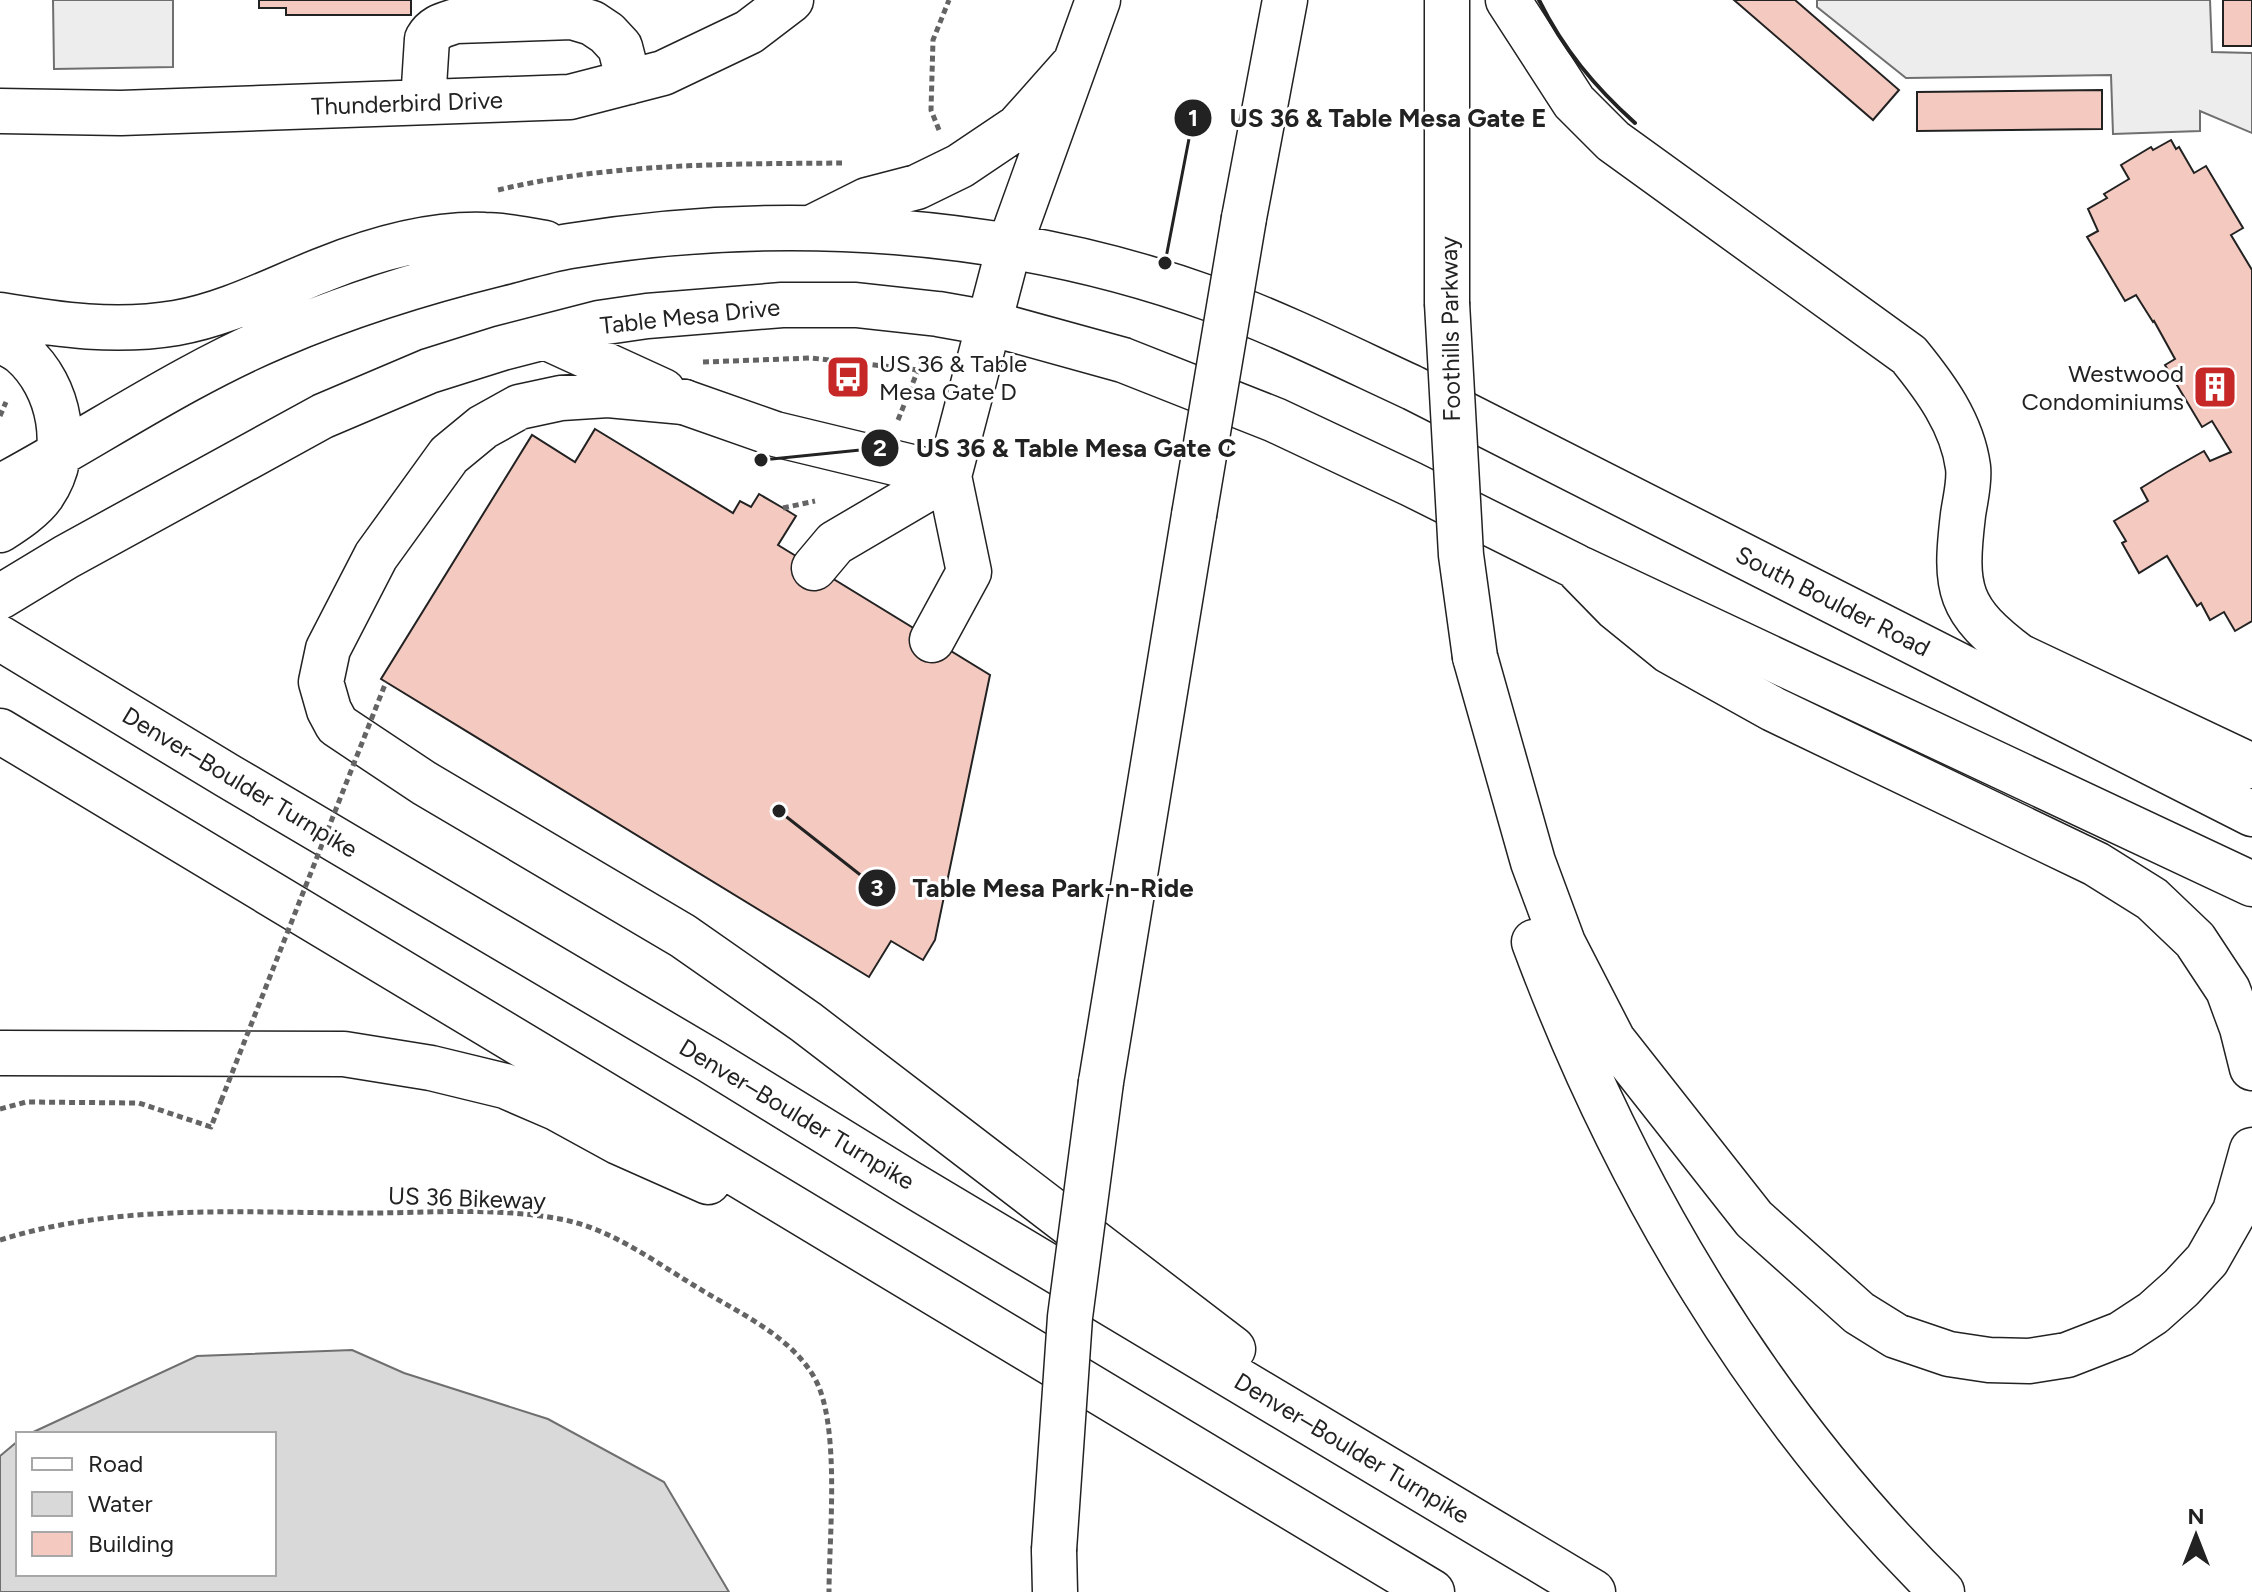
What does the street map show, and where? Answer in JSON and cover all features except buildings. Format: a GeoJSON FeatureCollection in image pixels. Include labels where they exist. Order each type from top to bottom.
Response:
{"type":"FeatureCollection","features":[{"type":"Feature","properties":{"kind":"main road","name":"Thunderbird Drive"},"geometry":{"type":"LineString","coordinates":[[0,111],[121,113],[570,97],[663,73],[749,32],[791,0]]}},
{"type":"Feature","properties":{"kind":"main road"},"geometry":{"type":"LineString","coordinates":[[932,640],[969,572],[949,476],[1009,247],[1098,0]]}},
{"type":"Feature","properties":{"kind":"main road"},"geometry":{"type":"LineString","coordinates":[[1054,1571],[1070,1317],[1101,1082],[1244,218],[1285,0]]}},
{"type":"Feature","properties":{"kind":"main road","name":"Foothills Parkway"},"geometry":{"type":"LineString","coordinates":[[1447,0],[1447,303],[1461,555],[1475,657]]}},
{"type":"Feature","properties":{"kind":"main road"},"geometry":{"type":"LineString","coordinates":[[1508,0],[1574,102],[1613,141],[1909,355],[1938,391],[1958,432],[1968,468],[1959,550],[1962,591],[1968,609],[1993,636],[2019,656],[2252,766]]}},
{"type":"Feature","properties":{"kind":"main road"},"geometry":{"type":"LineString","coordinates":[[423,102],[427,39],[441,25],[456,21],[572,17],[592,23],[620,47],[629,82]]}},
{"type":"Feature","properties":{"kind":"main road"},"geometry":{"type":"LineString","coordinates":[[813,227],[867,200],[917,187],[960,166],[1018,127],[1075,63]]}},
{"type":"Feature","properties":{"kind":"main road"},"geometry":{"type":"LineString","coordinates":[[59,455],[160,395],[273,337],[375,297],[568,246],[693,231],[813,227],[884,231],[1009,247]]}},
{"type":"Feature","properties":{"kind":"main road"},"geometry":{"type":"LineString","coordinates":[[0,315],[97,329],[131,329],[179,323],[238,305],[328,268],[415,240],[485,235],[568,246]]}},
{"type":"Feature","properties":{"kind":"main road","name":"South Boulder Road"},"geometry":{"type":"LineString","coordinates":[[1009,247],[1128,273],[1215,300],[1413,388],[2252,814]]}},
{"type":"Feature","properties":{"kind":"main road","name":"Table Mesa Drive"},"geometry":{"type":"LineString","coordinates":[[0,597],[66,557],[311,422],[429,371],[599,323],[782,305],[856,305],[938,314],[989,323],[1123,360],[1275,420],[1575,566]]}},
{"type":"Feature","properties":{"kind":"main road"},"geometry":{"type":"LineString","coordinates":[[545,337],[617,368],[684,402],[775,434],[949,476]]}},
{"type":"Feature","properties":{"kind":"main road"},"geometry":{"type":"LineString","coordinates":[[0,340],[21,352],[44,380],[58,412],[59,455],[43,494],[4,513]]}},
{"type":"Feature","properties":{"kind":"main road"},"geometry":{"type":"LineString","coordinates":[[684,402],[608,395],[561,398],[519,407],[483,427],[449,455],[376,556],[328,649],[321,682],[337,725],[424,783],[683,936],[806,1022],[1392,1471]]}},
{"type":"Feature","properties":{"kind":"main road"},"geometry":{"type":"LineString","coordinates":[[814,568],[835,543],[949,476]]}},
{"type":"Feature","properties":{"kind":"main road"},"geometry":{"type":"LineString","coordinates":[[1575,566],[2252,884]]}},
{"type":"Feature","properties":{"kind":"main road"},"geometry":{"type":"LineString","coordinates":[[1575,566],[1616,608],[1669,651],[1773,709],[2096,864],[2152,899],[2195,940],[2216,969],[2228,990],[2242,1028],[2252,1068]]}},
{"type":"Feature","properties":{"kind":"main road","name":"Denver–Boulder Turnpike"},"geometry":{"type":"LineString","coordinates":[[0,638],[1593,1592]]}},
{"type":"Feature","properties":{"kind":"main road"},"geometry":{"type":"LineString","coordinates":[[1475,657],[1516,804],[1553,916],[1563,943],[1613,1040],[1754,1219],[1859,1313],[1896,1336],[1949,1354],[1989,1360],[2029,1361],[2067,1355],[2121,1334],[2153,1313],[2207,1260],[2235,1211],[2252,1150]]}},
{"type":"Feature","properties":{"kind":"main road"},"geometry":{"type":"LineString","coordinates":[[1475,657],[1494,793],[1514,880],[1580,1058],[1616,1136],[1653,1205],[1741,1348],[1856,1499],[1942,1592]]}},
{"type":"Feature","properties":{"kind":"main road"},"geometry":{"type":"LineString","coordinates":[[0,731],[1432,1592]]}},
{"type":"Feature","properties":{"kind":"main road"},"geometry":{"type":"LineString","coordinates":[[0,1053],[344,1054],[431,1068],[505,1086],[556,1108],[618,1142],[874,1256]]}},
{"type":"Feature","properties":{"kind":"main road"},"geometry":{"type":"LineString","coordinates":[[0,1075],[111,1053]]}},
{"type":"Feature","properties":{"kind":"path"},"geometry":{"type":"LineString","coordinates":[[0,1109],[26,1102],[139,1103],[211,1127],[386,682]]}},
{"type":"Feature","properties":{"kind":"path","name":"US 36 Bikeway"},"geometry":{"type":"LineString","coordinates":[[0,1240],[78,1220],[170,1213],[496,1213],[561,1219],[590,1227],[634,1249],[764,1328],[799,1357],[813,1375],[822,1394],[830,1434],[829,1592]]}},
{"type":"Feature","properties":{"kind":"shaded area"},"geometry":{"type":"Polygon","coordinates":[[[53,0],[173,0],[173,67],[54,69],[53,0]]]}},
{"type":"Feature","properties":{"kind":"shaded area"},"geometry":{"type":"Polygon","coordinates":[[[1817,0],[2210,0],[2212,52],[2252,53],[2252,133],[2200,111],[2200,131],[2113,134],[2111,75],[1906,78],[1817,7],[1817,0]]]}},
{"type":"Feature","properties":{"kind":"water"},"geometry":{"type":"Polygon","coordinates":[[[352,1350],[404,1373],[548,1419],[664,1482],[729,1592],[0,1592],[0,1456],[16,1443],[16,1576],[276,1576],[276,1432],[33,1432],[197,1356],[352,1350]]]}},
{"type":"Feature","properties":{"kind":"wall"},"geometry":{"type":"LineString","coordinates":[[1539,0],[1558,35],[1581,66],[1635,123]]}},
{"type":"Feature","properties":{"kind":"place","name":"US 36 & Table Mesa Gate E"},"geometry":{"type":"Point","coordinates":[1165,263]}},
{"type":"Feature","properties":{"kind":"place","name":"US 36 & Table Mesa Gate D"},"geometry":{"type":"Point","coordinates":[848,377]}},
{"type":"Feature","properties":{"kind":"place","name":"Westwood Condominiums"},"geometry":{"type":"Point","coordinates":[2215,387]}},
{"type":"Feature","properties":{"kind":"place","name":"US 36 & Table Mesa Gate C"},"geometry":{"type":"Point","coordinates":[761,460]}},
{"type":"Feature","properties":{"kind":"place","name":"Table Mesa Park-n-Ride"},"geometry":{"type":"Point","coordinates":[779,811]}}]}
